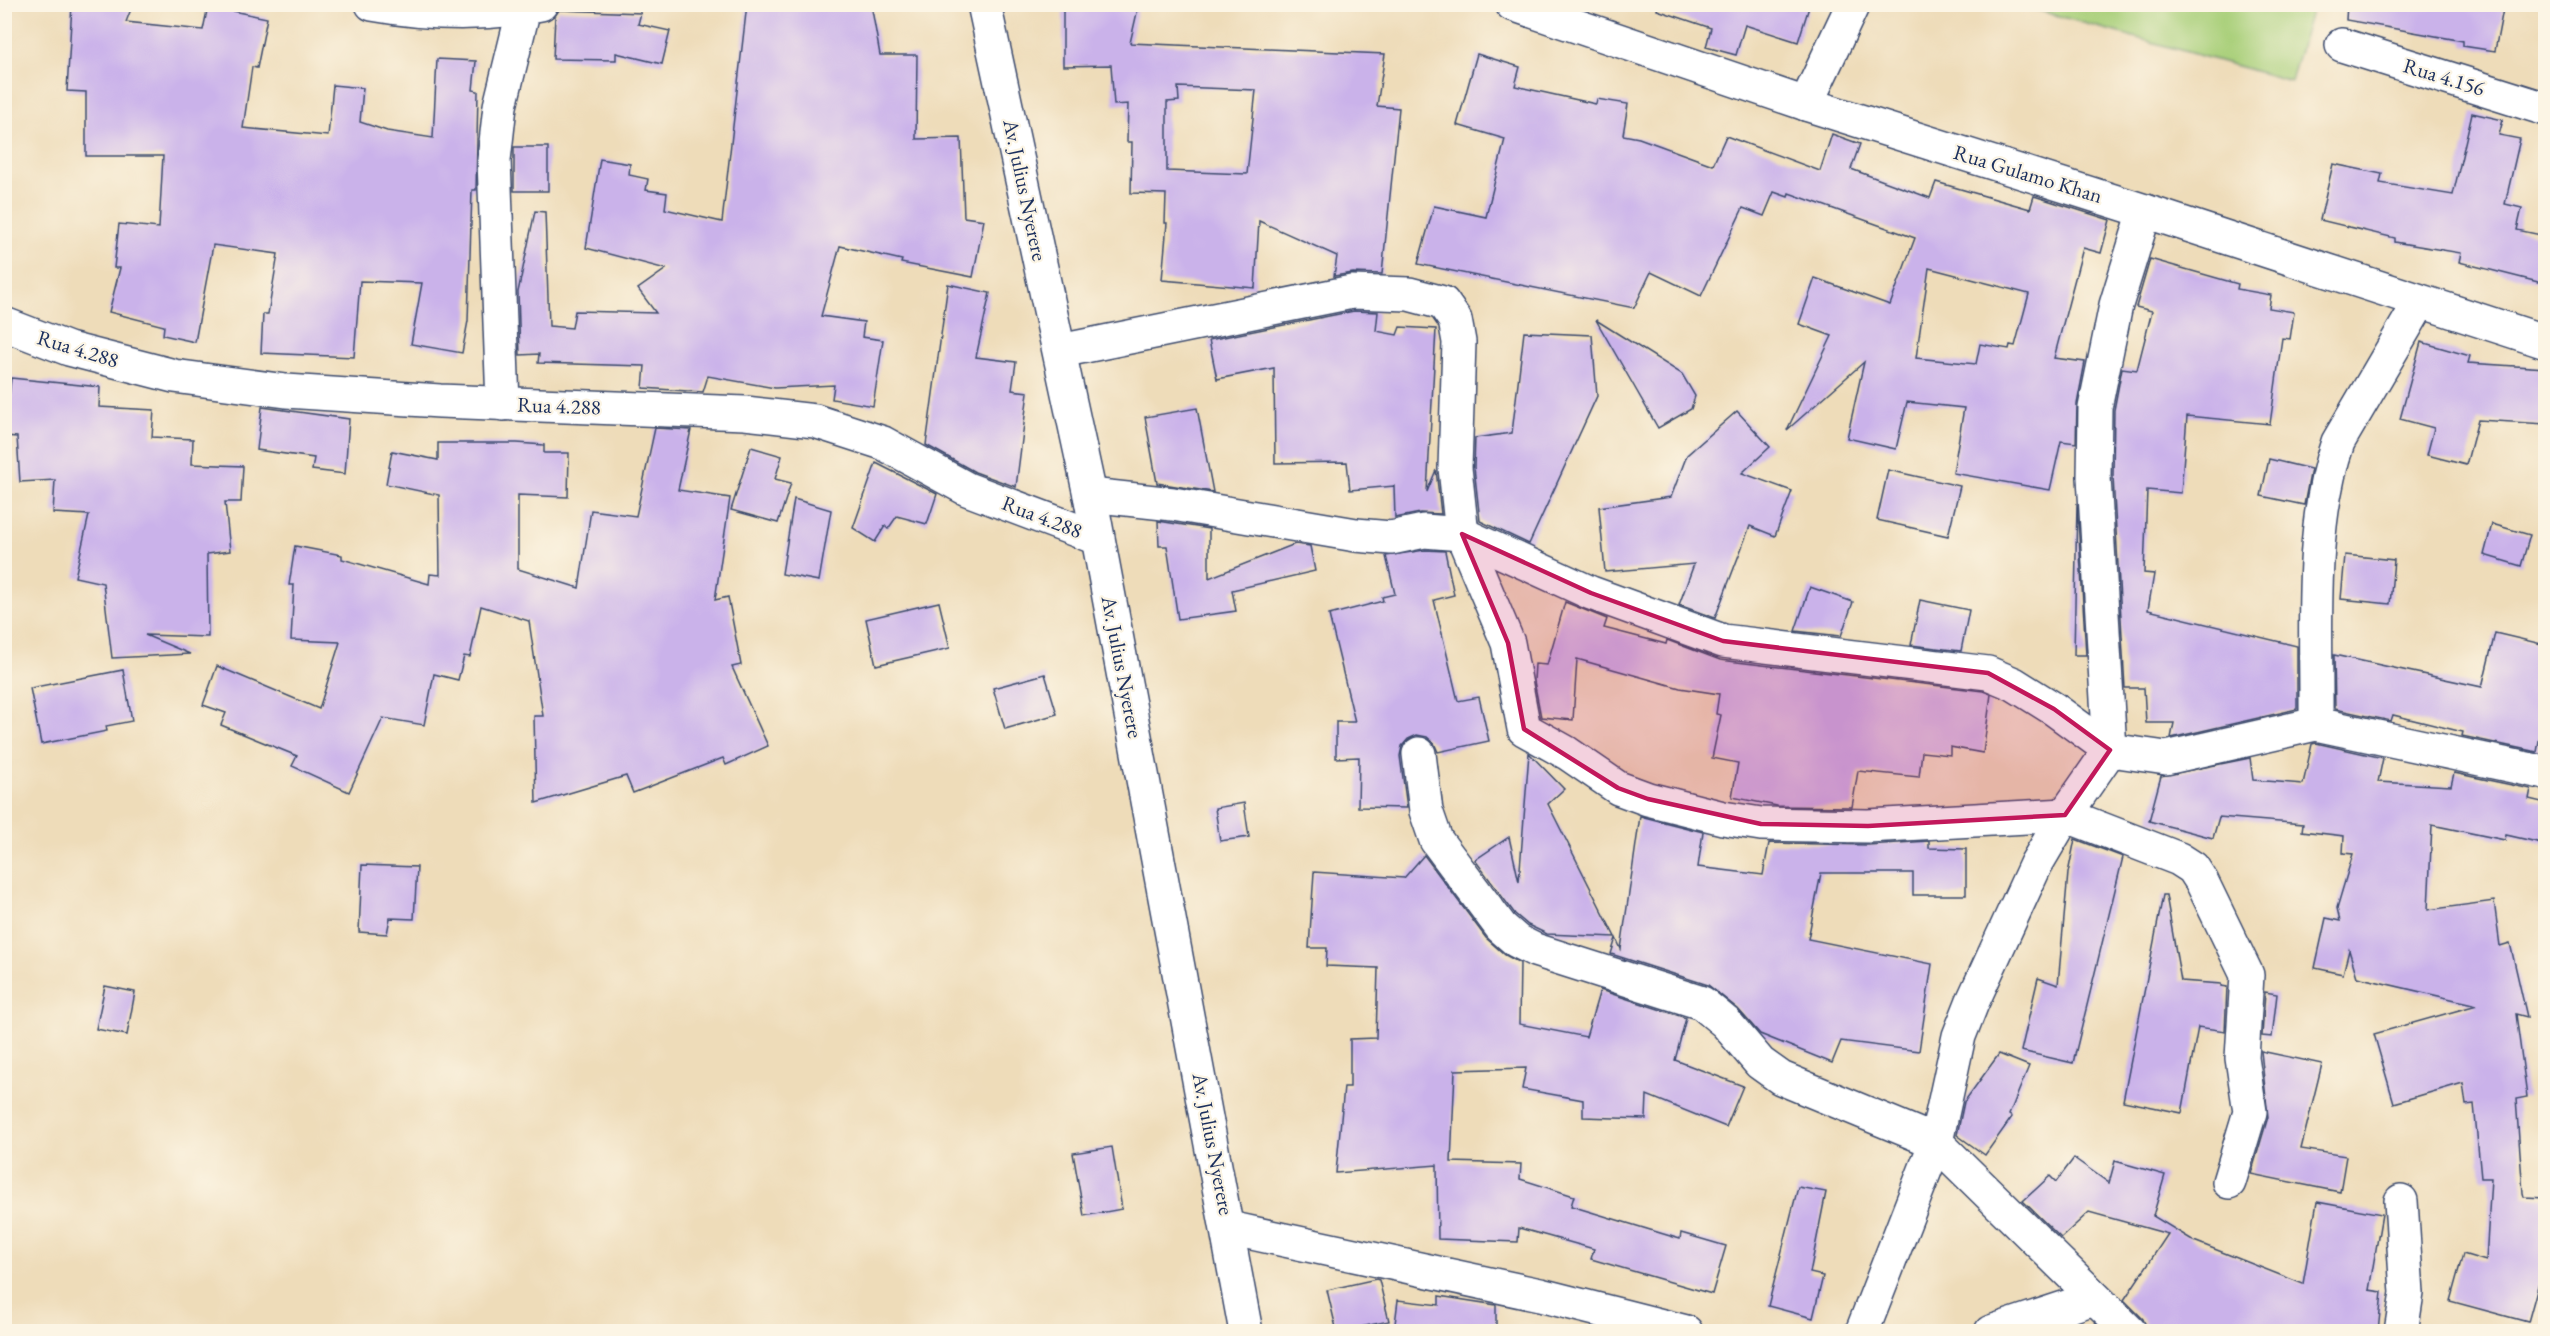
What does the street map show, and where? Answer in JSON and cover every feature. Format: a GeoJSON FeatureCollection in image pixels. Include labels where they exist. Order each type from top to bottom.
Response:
{"type":"FeatureCollection","features":[{"type":"Feature","properties":{"kind":"street"},"geometry":{"type":"LineString","coordinates":[[372,4],[430,12],[533,6],[500,106],[494,160],[503,404]]}},
{"type":"Feature","properties":{"kind":"street","name":"Av. Julius Nyerere"},"geometry":{"type":"LineString","coordinates":[[984,4],[1090,495],[1229,1228],[1246,1332]]}},
{"type":"Feature","properties":{"kind":"street","name":"Rua Gulamo Khan"},"geometry":{"type":"LineString","coordinates":[[1512,4],[1806,104],[2145,210],[2546,342]]}},
{"type":"Feature","properties":{"kind":"street"},"geometry":{"type":"LineString","coordinates":[[1806,104],[1853,4]]}},
{"type":"Feature","properties":{"kind":"street","name":"Rua 4.156"},"geometry":{"type":"LineString","coordinates":[[2342,45],[2546,109]]}},
{"type":"Feature","properties":{"kind":"street"},"geometry":{"type":"LineString","coordinates":[[1862,1332],[1936,1142],[1959,1036],[1972,1003],[2036,864],[2065,815],[2110,750],[2094,477],[2095,408],[2116,305],[2145,210]]}},
{"type":"Feature","properties":{"kind":"street"},"geometry":{"type":"LineString","coordinates":[[1060,351],[1352,292],[1409,294],[1443,303],[1455,320],[1459,342],[1455,468],[1462,534],[1508,643],[1524,729],[1567,753],[1618,788],[1648,799],[1723,818],[1761,824],[1868,826],[2065,815],[2179,858],[2193,868],[2243,964],[2248,987],[2242,1058],[2250,1112],[2229,1182]]}},
{"type":"Feature","properties":{"kind":"street"},"geometry":{"type":"LineString","coordinates":[[2316,724],[2318,551],[2331,460],[2338,442],[2420,302]]}},
{"type":"Feature","properties":{"kind":"street","name":"Rua 4.288"},"geometry":{"type":"LineString","coordinates":[[4,324],[69,349],[174,376],[286,391],[503,404],[745,413],[815,421],[874,439],[967,489],[1097,538]]}},
{"type":"Feature","properties":{"kind":"street"},"geometry":{"type":"LineString","coordinates":[[1090,495],[1173,504],[1356,535],[1391,538],[1424,531],[1462,534],[1591,592],[1724,641],[1988,673],[2014,684],[2054,709],[2110,750],[2166,758],[2316,724],[2546,773]]}},
{"type":"Feature","properties":{"kind":"street"},"geometry":{"type":"LineString","coordinates":[[1419,754],[1426,811],[1436,840],[1501,927],[1517,941],[1535,950],[1702,1003],[1726,1023],[1760,1063],[1781,1078],[1936,1142],[2130,1332]]}},
{"type":"Feature","properties":{"kind":"street"},"geometry":{"type":"LineString","coordinates":[[2401,1201],[2407,1293],[2401,1332]]}},
{"type":"Feature","properties":{"kind":"street"},"geometry":{"type":"LineString","coordinates":[[1229,1228],[1539,1295],[1686,1332]]}},
{"type":"Feature","properties":{"kind":"street"},"geometry":{"type":"LineString","coordinates":[[1991,1332],[2094,1298]]}},
{"type":"Feature","properties":{"kind":"highlighted area"},"geometry":{"type":"Polygon","coordinates":[[[1462,534],[1591,593],[1723,641],[1988,673],[2054,709],[2110,750],[2065,815],[1868,826],[1761,824],[1648,799],[1618,788],[1524,729],[1508,643],[1462,534]]]}},
{"type":"Feature","properties":{"kind":"green space"},"geometry":{"type":"Polygon","coordinates":[[[2019,5],[2313,5],[2291,81],[2019,5]]]}},
{"type":"Feature","properties":{"kind":"building"},"geometry":{"type":"Polygon","coordinates":[[[72,4],[133,4],[126,22],[203,30],[208,6],[267,18],[257,68],[252,67],[243,128],[328,136],[333,85],[363,88],[360,122],[387,131],[433,138],[437,59],[476,61],[473,90],[478,91],[476,190],[472,190],[468,321],[462,353],[411,344],[422,283],[360,281],[354,357],[261,353],[263,314],[268,314],[278,254],[213,245],[195,342],[163,335],[164,326],[109,312],[120,268],[114,268],[119,224],[159,228],[163,156],[86,156],[86,92],[67,91],[72,4]]]}},
{"type":"Feature","properties":{"kind":"building"},"geometry":{"type":"Polygon","coordinates":[[[747,4],[871,4],[880,55],[917,55],[916,139],[961,138],[964,217],[984,220],[973,277],[901,263],[902,260],[840,246],[821,316],[864,322],[862,337],[883,340],[873,406],[832,399],[834,385],[775,388],[708,376],[703,392],[643,388],[645,366],[538,363],[539,354],[520,355],[518,292],[535,211],[545,212],[549,326],[572,328],[575,311],[656,313],[638,289],[666,269],[586,248],[600,159],[630,164],[629,175],[648,179],[646,190],[667,193],[665,209],[722,222],[747,4]]]}},
{"type":"Feature","properties":{"kind":"building"},"geometry":{"type":"Polygon","coordinates":[[[1063,4],[1139,4],[1130,43],[1385,54],[1377,106],[1399,108],[1382,274],[1353,273],[1334,276],[1337,256],[1259,221],[1255,288],[1162,280],[1167,223],[1165,223],[1166,194],[1131,193],[1132,142],[1127,142],[1128,104],[1114,105],[1111,65],[1063,66],[1063,4]],[[1178,87],[1179,101],[1167,102],[1167,171],[1247,174],[1256,90],[1178,87]]]}},
{"type":"Feature","properties":{"kind":"building"},"geometry":{"type":"Polygon","coordinates":[[[1658,4],[1810,4],[1798,42],[1745,25],[1736,55],[1706,47],[1711,28],[1657,10],[1658,4]]]}},
{"type":"Feature","properties":{"kind":"building"},"geometry":{"type":"Polygon","coordinates":[[[2347,4],[2504,4],[2495,51],[2463,46],[2463,41],[2346,20],[2347,4]]]}},
{"type":"Feature","properties":{"kind":"building"},"geometry":{"type":"Polygon","coordinates":[[[559,10],[641,13],[638,24],[670,31],[662,64],[616,53],[616,60],[553,59],[555,16],[559,10]]]}},
{"type":"Feature","properties":{"kind":"building"},"geometry":{"type":"Polygon","coordinates":[[[1477,54],[1520,67],[1515,86],[1596,104],[1597,99],[1628,104],[1623,135],[1639,138],[1713,165],[1726,136],[1820,171],[1832,134],[1860,144],[1851,169],[1930,198],[1936,182],[2030,209],[2034,196],[2110,220],[2101,253],[2083,248],[2054,358],[2085,362],[2077,404],[2076,443],[2061,441],[2050,490],[1953,473],[1964,408],[1907,402],[1896,449],[1847,438],[1864,362],[1787,430],[1832,336],[1799,324],[1815,278],[1890,305],[1915,238],[1789,193],[1788,197],[1774,192],[1764,216],[1743,208],[1701,296],[1651,272],[1634,308],[1418,264],[1434,206],[1486,217],[1505,139],[1457,125],[1477,54]],[[1929,268],[1916,358],[1976,364],[1980,344],[2009,349],[2010,345],[2015,346],[2029,294],[1929,268]]]}},
{"type":"Feature","properties":{"kind":"building"},"geometry":{"type":"Polygon","coordinates":[[[2472,113],[2503,120],[2499,135],[2520,139],[2505,204],[2522,208],[2517,230],[2546,236],[2546,284],[2459,262],[2461,253],[2395,242],[2395,238],[2320,220],[2333,164],[2382,174],[2380,183],[2453,195],[2472,113]]]}},
{"type":"Feature","properties":{"kind":"building"},"geometry":{"type":"Polygon","coordinates":[[[514,147],[548,147],[548,191],[514,191],[514,147]]]}},
{"type":"Feature","properties":{"kind":"building"},"geometry":{"type":"Polygon","coordinates":[[[2150,259],[2238,284],[2237,289],[2271,295],[2269,308],[2294,312],[2290,339],[2282,338],[2270,424],[2187,416],[2181,493],[2147,490],[2144,573],[2154,574],[2148,610],[2297,646],[2297,709],[2171,738],[2174,723],[2146,723],[2144,688],[2125,688],[2113,477],[2114,410],[2122,368],[2137,370],[2152,311],[2136,307],[2150,259]]]}},
{"type":"Feature","properties":{"kind":"building"},"geometry":{"type":"Polygon","coordinates":[[[948,284],[990,293],[976,357],[1016,362],[1012,390],[1028,392],[1016,487],[975,472],[926,445],[948,284]]]}},
{"type":"Feature","properties":{"kind":"building"},"geometry":{"type":"Polygon","coordinates":[[[1354,311],[1378,312],[1376,331],[1397,335],[1400,327],[1436,329],[1427,492],[1436,470],[1441,514],[1420,513],[1395,518],[1394,486],[1350,490],[1347,462],[1275,463],[1274,368],[1217,379],[1209,340],[1354,311]]]}},
{"type":"Feature","properties":{"kind":"building"},"geometry":{"type":"Polygon","coordinates":[[[1596,320],[1682,374],[1695,396],[1691,409],[1658,428],[1596,320]]]}},
{"type":"Feature","properties":{"kind":"building"},"geometry":{"type":"Polygon","coordinates":[[[1524,332],[1592,335],[1597,396],[1529,544],[1480,521],[1474,467],[1475,438],[1512,433],[1524,332]]]}},
{"type":"Feature","properties":{"kind":"building"},"geometry":{"type":"Polygon","coordinates":[[[2421,342],[2470,356],[2468,363],[2546,368],[2546,424],[2478,420],[2466,465],[2427,455],[2434,428],[2400,419],[2421,342]]]}},
{"type":"Feature","properties":{"kind":"building"},"geometry":{"type":"Polygon","coordinates":[[[11,378],[100,387],[99,407],[154,410],[152,437],[193,439],[192,464],[243,466],[241,502],[225,502],[230,551],[207,554],[208,637],[145,635],[190,654],[112,658],[103,583],[75,577],[89,515],[53,513],[55,480],[20,482],[17,437],[5,436],[11,378]]]}},
{"type":"Feature","properties":{"kind":"building"},"geometry":{"type":"Polygon","coordinates":[[[262,407],[349,419],[345,474],[312,470],[314,458],[257,450],[262,407]]]}},
{"type":"Feature","properties":{"kind":"building"},"geometry":{"type":"Polygon","coordinates":[[[1197,408],[1213,492],[1157,483],[1145,417],[1197,408]]]}},
{"type":"Feature","properties":{"kind":"building"},"geometry":{"type":"Polygon","coordinates":[[[1737,411],[1770,447],[1742,473],[1792,491],[1775,536],[1750,526],[1715,618],[1679,605],[1694,564],[1605,572],[1599,507],[1671,497],[1687,455],[1737,411]]]}},
{"type":"Feature","properties":{"kind":"building"},"geometry":{"type":"Polygon","coordinates":[[[655,428],[691,430],[678,490],[730,498],[715,600],[728,597],[741,665],[732,667],[768,746],[726,765],[723,758],[633,793],[626,776],[536,803],[534,716],[543,716],[529,621],[481,606],[470,657],[464,656],[458,680],[434,674],[424,725],[383,718],[349,792],[292,766],[297,756],[221,725],[226,713],[203,705],[217,666],[319,709],[340,642],[291,640],[294,585],[289,585],[295,546],[342,555],[342,559],[429,584],[430,574],[440,575],[439,495],[386,484],[392,451],[438,460],[438,443],[517,443],[544,445],[544,453],[569,453],[568,497],[518,495],[518,569],[579,588],[591,510],[636,516],[655,428]]]}},
{"type":"Feature","properties":{"kind":"building"},"geometry":{"type":"Polygon","coordinates":[[[751,447],[782,456],[775,479],[791,483],[778,523],[731,510],[751,447]]]}},
{"type":"Feature","properties":{"kind":"building"},"geometry":{"type":"Polygon","coordinates":[[[2269,459],[2311,469],[2304,505],[2261,496],[2269,459]]]}},
{"type":"Feature","properties":{"kind":"building"},"geometry":{"type":"Polygon","coordinates":[[[876,463],[937,494],[927,524],[897,516],[888,529],[885,526],[875,542],[853,528],[876,463]]]}},
{"type":"Feature","properties":{"kind":"building"},"geometry":{"type":"Polygon","coordinates":[[[1888,470],[1960,486],[1948,536],[1877,520],[1888,470]]]}},
{"type":"Feature","properties":{"kind":"building"},"geometry":{"type":"Polygon","coordinates":[[[794,499],[831,510],[819,581],[782,574],[794,499]]]}},
{"type":"Feature","properties":{"kind":"building"},"geometry":{"type":"Polygon","coordinates":[[[2077,503],[2086,655],[2074,655],[2077,503]]]}},
{"type":"Feature","properties":{"kind":"building"},"geometry":{"type":"Polygon","coordinates":[[[1158,521],[1209,529],[1209,578],[1295,544],[1310,546],[1315,571],[1232,590],[1236,611],[1178,619],[1167,546],[1159,546],[1158,521]]]}},
{"type":"Feature","properties":{"kind":"building"},"geometry":{"type":"Polygon","coordinates":[[[2492,524],[2530,535],[2521,566],[2484,555],[2492,524]]]}},
{"type":"Feature","properties":{"kind":"building"},"geometry":{"type":"Polygon","coordinates":[[[1425,550],[1445,551],[1454,595],[1434,600],[1458,701],[1479,697],[1489,741],[1438,752],[1434,743],[1427,737],[1417,735],[1408,739],[1402,746],[1400,756],[1407,808],[1358,807],[1359,757],[1336,758],[1336,722],[1355,722],[1329,615],[1383,601],[1382,597],[1395,594],[1386,556],[1425,550]]]}},
{"type":"Feature","properties":{"kind":"building"},"geometry":{"type":"Polygon","coordinates":[[[2345,555],[2394,560],[2390,604],[2341,599],[2345,555]]]}},
{"type":"Feature","properties":{"kind":"building"},"geometry":{"type":"Polygon","coordinates":[[[1810,587],[1853,602],[1841,636],[1795,631],[1810,587]]]}},
{"type":"Feature","properties":{"kind":"building"},"geometry":{"type":"Polygon","coordinates":[[[1920,600],[1969,610],[1961,651],[1911,645],[1920,600]]]}},
{"type":"Feature","properties":{"kind":"building"},"geometry":{"type":"Polygon","coordinates":[[[939,602],[950,648],[876,665],[866,619],[939,602]]]}},
{"type":"Feature","properties":{"kind":"building"},"geometry":{"type":"Polygon","coordinates":[[[1565,602],[1607,619],[1604,628],[1666,644],[1667,640],[1720,660],[1983,691],[1991,694],[1983,753],[1950,747],[1950,755],[1922,752],[1919,777],[1858,771],[1852,807],[1777,806],[1732,797],[1738,763],[1712,758],[1721,715],[1716,714],[1719,694],[1680,688],[1577,659],[1573,720],[1541,717],[1534,681],[1535,664],[1547,665],[1565,602]]]}},
{"type":"Feature","properties":{"kind":"building"},"geometry":{"type":"Polygon","coordinates":[[[2495,633],[2546,645],[2546,667],[2538,697],[2546,698],[2546,702],[2537,752],[2462,736],[2463,732],[2393,715],[2391,721],[2335,709],[2334,655],[2482,687],[2495,633]]]}},
{"type":"Feature","properties":{"kind":"building"},"geometry":{"type":"Polygon","coordinates":[[[123,670],[132,721],[106,726],[107,731],[41,744],[30,688],[123,670]]]}},
{"type":"Feature","properties":{"kind":"building"},"geometry":{"type":"Polygon","coordinates":[[[1045,674],[1057,714],[1005,729],[993,688],[1045,674]]]}},
{"type":"Feature","properties":{"kind":"building"},"geometry":{"type":"Polygon","coordinates":[[[2312,744],[2383,758],[2378,782],[2451,786],[2454,773],[2531,789],[2529,799],[2546,803],[2546,844],[2506,835],[2505,840],[2432,825],[2428,910],[2494,901],[2500,946],[2510,943],[2527,1017],[2516,1014],[2527,1097],[2516,1099],[2523,1193],[2524,1197],[2546,1198],[2546,1257],[2528,1322],[2450,1301],[2463,1254],[2486,1261],[2491,1178],[2481,1178],[2474,1104],[2466,1105],[2463,1083],[2394,1103],[2374,1034],[2477,1005],[2357,977],[2349,950],[2343,974],[2315,968],[2326,918],[2340,921],[2337,908],[2353,854],[2343,853],[2344,836],[2302,831],[2303,824],[2219,817],[2213,838],[2149,821],[2161,776],[2250,758],[2253,780],[2303,784],[2312,744]]]}},
{"type":"Feature","properties":{"kind":"building"},"geometry":{"type":"Polygon","coordinates":[[[1529,753],[1564,789],[1548,804],[1615,937],[1547,934],[1528,925],[1515,914],[1475,860],[1509,837],[1519,882],[1529,753]]]}},
{"type":"Feature","properties":{"kind":"building"},"geometry":{"type":"Polygon","coordinates":[[[1244,803],[1249,837],[1220,841],[1215,808],[1244,803]]]}},
{"type":"Feature","properties":{"kind":"building"},"geometry":{"type":"Polygon","coordinates":[[[1640,816],[1703,832],[1698,867],[1763,875],[1769,843],[1868,845],[1929,841],[1929,848],[1966,849],[1966,895],[1913,895],[1913,873],[1821,873],[1808,939],[1932,964],[1919,1051],[1841,1041],[1832,1063],[1760,1034],[1738,1009],[1708,985],[1611,954],[1616,938],[1621,949],[1640,816]]]}},
{"type":"Feature","properties":{"kind":"building"},"geometry":{"type":"Polygon","coordinates":[[[2075,839],[2123,857],[2073,1063],[2021,1051],[2038,978],[2058,985],[2068,873],[2075,839]]]}},
{"type":"Feature","properties":{"kind":"building"},"geometry":{"type":"Polygon","coordinates":[[[1424,855],[1486,938],[1505,955],[1520,963],[1519,1024],[1586,1037],[1600,990],[1686,1018],[1675,1060],[1743,1086],[1726,1127],[1647,1095],[1646,1119],[1583,1117],[1583,1100],[1522,1089],[1526,1068],[1455,1070],[1451,1162],[1521,1164],[1520,1179],[1574,1196],[1571,1206],[1680,1239],[1681,1233],[1726,1246],[1712,1294],[1591,1259],[1594,1249],[1519,1228],[1518,1242],[1438,1239],[1437,1165],[1336,1173],[1344,1087],[1350,1087],[1350,1039],[1376,1038],[1378,968],[1326,966],[1327,948],[1309,948],[1314,872],[1404,878],[1424,855]]]}},
{"type":"Feature","properties":{"kind":"building"},"geometry":{"type":"Polygon","coordinates":[[[362,865],[417,867],[414,919],[390,918],[387,934],[359,932],[362,865]]]}},
{"type":"Feature","properties":{"kind":"building"},"geometry":{"type":"Polygon","coordinates":[[[2163,895],[2166,895],[2181,981],[2221,984],[2227,987],[2225,1031],[2198,1027],[2182,1113],[2123,1101],[2163,895]]]}},
{"type":"Feature","properties":{"kind":"building"},"geometry":{"type":"Polygon","coordinates":[[[105,986],[135,992],[127,1035],[96,1029],[105,986]]]}},
{"type":"Feature","properties":{"kind":"building"},"geometry":{"type":"Polygon","coordinates":[[[2265,992],[2277,994],[2272,1037],[2262,1036],[2265,992]]]}},
{"type":"Feature","properties":{"kind":"building"},"geometry":{"type":"Polygon","coordinates":[[[2261,1051],[2322,1064],[2301,1149],[2346,1156],[2340,1192],[2251,1174],[2268,1117],[2261,1051]]]}},
{"type":"Feature","properties":{"kind":"building"},"geometry":{"type":"Polygon","coordinates":[[[1999,1054],[2029,1066],[2009,1115],[2012,1117],[1985,1155],[1957,1135],[1964,1102],[1999,1054]]]}},
{"type":"Feature","properties":{"kind":"building"},"geometry":{"type":"Polygon","coordinates":[[[1112,1147],[1122,1209],[1084,1216],[1073,1153],[1112,1147]]]}},
{"type":"Feature","properties":{"kind":"building"},"geometry":{"type":"Polygon","coordinates":[[[2074,1158],[2109,1183],[2115,1161],[2165,1175],[2153,1216],[2194,1241],[2303,1284],[2317,1202],[2382,1214],[2369,1290],[2382,1292],[2378,1332],[2316,1327],[2316,1332],[2148,1332],[2143,1319],[2124,1300],[2168,1234],[2089,1212],[2061,1238],[2023,1201],[2050,1176],[2056,1182],[2074,1158]]]}},
{"type":"Feature","properties":{"kind":"building"},"geometry":{"type":"Polygon","coordinates":[[[1798,1187],[1826,1192],[1810,1273],[1823,1276],[1813,1318],[1768,1306],[1798,1187]]]}},
{"type":"Feature","properties":{"kind":"building"},"geometry":{"type":"Polygon","coordinates":[[[1379,1280],[1389,1321],[1337,1332],[1327,1290],[1379,1280]]]}},
{"type":"Feature","properties":{"kind":"building"},"geometry":{"type":"Polygon","coordinates":[[[1439,1296],[1496,1305],[1496,1332],[1394,1332],[1398,1300],[1439,1305],[1439,1296]]]}}]}
